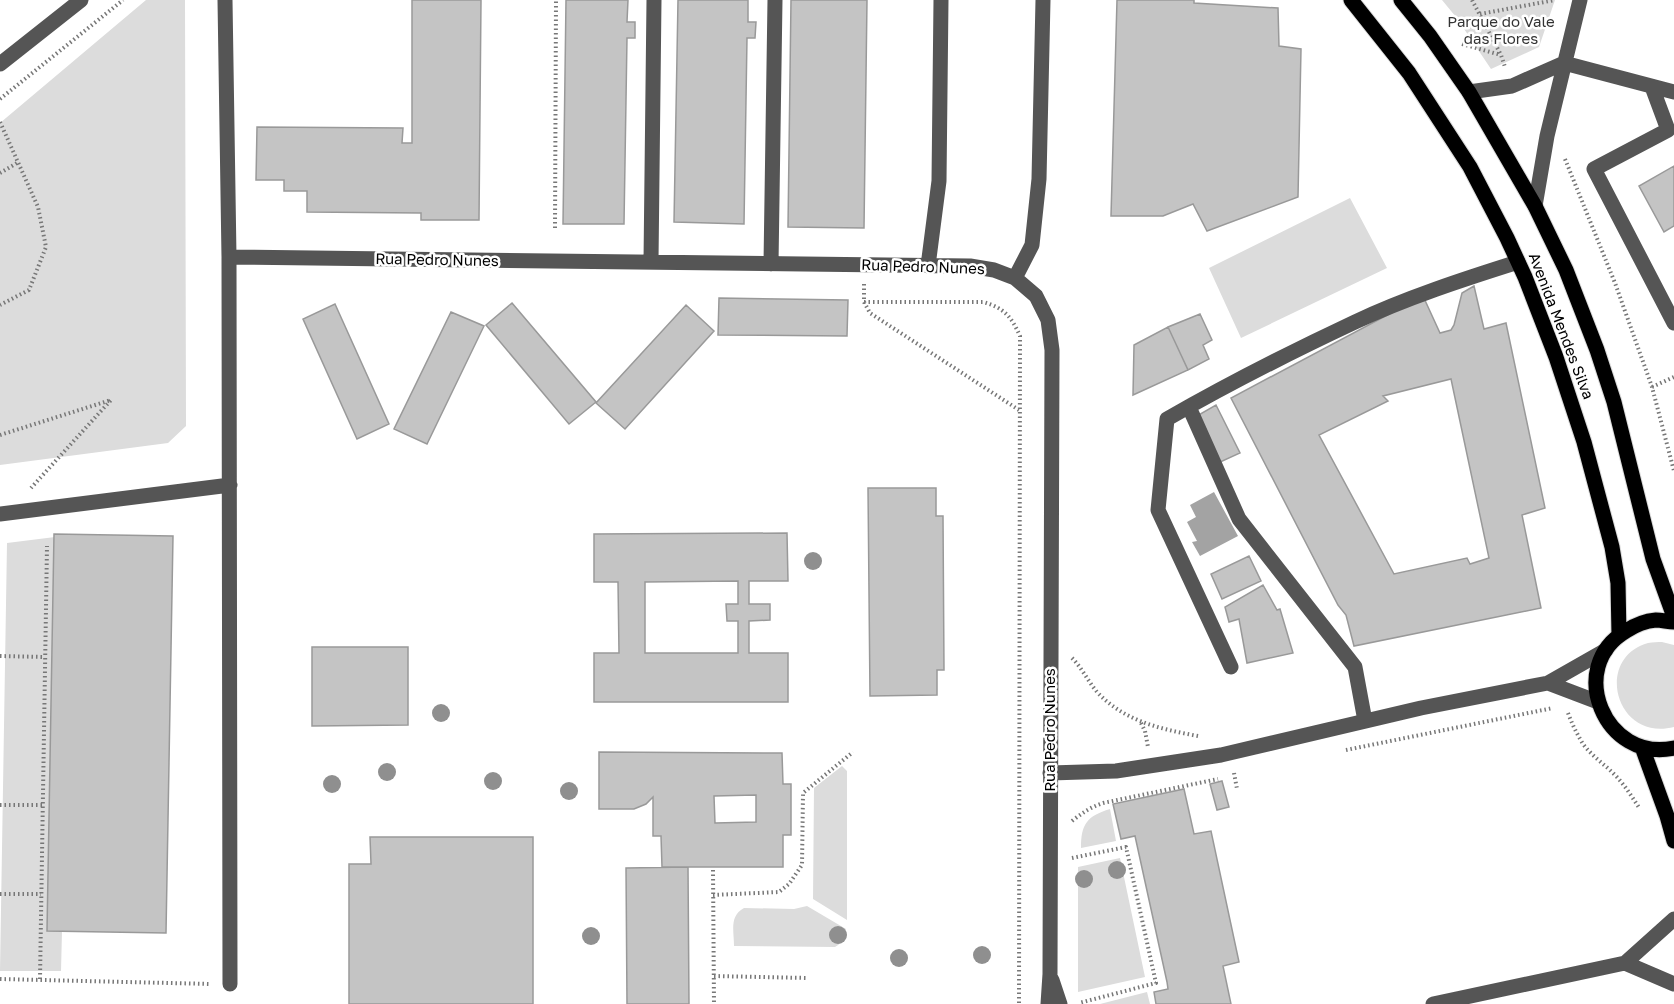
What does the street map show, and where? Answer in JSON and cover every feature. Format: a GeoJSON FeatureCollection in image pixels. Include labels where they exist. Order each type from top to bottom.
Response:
{"type":"FeatureCollection","features":[{"type":"Feature","properties":{"kind":"main road","name":"Avenida Mendes Silva"},"geometry":{"type":"LineString","coordinates":[[1351,0],[1409,74],[1470,166],[1518,262],[1541,316],[1596,484],[1612,547],[1618,583],[1619,635]]}},
{"type":"Feature","properties":{"kind":"main road","name":"Avenida Mendes Silva"},"geometry":{"type":"LineString","coordinates":[[1401,0],[1430,36],[1469,92],[1535,206],[1566,270],[1597,350],[1622,430],[1653,559],[1674,617]]}},
{"type":"Feature","properties":{"kind":"main road"},"geometry":{"type":"LineString","coordinates":[[1674,622],[1654,620],[1636,625],[1619,635],[1606,650],[1598,666],[1596,684],[1598,702],[1607,722],[1622,737],[1642,747],[1663,750],[1674,748]]}},
{"type":"Feature","properties":{"kind":"main road"},"geometry":{"type":"LineString","coordinates":[[1642,747],[1674,841]]}},
{"type":"Feature","properties":{"kind":"street"},"geometry":{"type":"LineString","coordinates":[[0,64],[81,0]]}},
{"type":"Feature","properties":{"kind":"street"},"geometry":{"type":"LineString","coordinates":[[225,0],[229,258],[230,984]]}},
{"type":"Feature","properties":{"kind":"street"},"geometry":{"type":"LineString","coordinates":[[651,262],[654,0]]}},
{"type":"Feature","properties":{"kind":"street"},"geometry":{"type":"LineString","coordinates":[[771,264],[775,0]]}},
{"type":"Feature","properties":{"kind":"street"},"geometry":{"type":"LineString","coordinates":[[928,266],[939,181],[941,0]]}},
{"type":"Feature","properties":{"kind":"street"},"geometry":{"type":"LineString","coordinates":[[1015,278],[1032,245],[1039,179],[1043,0]]}},
{"type":"Feature","properties":{"kind":"street"},"geometry":{"type":"LineString","coordinates":[[1535,206],[1547,136],[1580,0]]}},
{"type":"Feature","properties":{"kind":"street"},"geometry":{"type":"LineString","coordinates":[[1469,92],[1512,86],[1564,63],[1674,92]]}},
{"type":"Feature","properties":{"kind":"street"},"geometry":{"type":"LineString","coordinates":[[1652,87],[1671,128],[1594,169],[1674,323]]}},
{"type":"Feature","properties":{"kind":"street","name":"Rua Pedro Nunes"},"geometry":{"type":"LineString","coordinates":[[229,258],[970,266],[994,270],[1015,278],[1036,296],[1048,320],[1052,350],[1050,974],[1048,1004]]}},
{"type":"Feature","properties":{"kind":"street"},"geometry":{"type":"LineString","coordinates":[[1231,667],[1158,510],[1167,419],[1237,379],[1357,321],[1461,280],[1518,262]]}},
{"type":"Feature","properties":{"kind":"street"},"geometry":{"type":"LineString","coordinates":[[1189,407],[1239,519],[1355,667],[1365,722]]}},
{"type":"Feature","properties":{"kind":"street"},"geometry":{"type":"LineString","coordinates":[[0,514],[230,486]]}},
{"type":"Feature","properties":{"kind":"street"},"geometry":{"type":"LineString","coordinates":[[1050,773],[1116,771],[1221,754],[1421,708],[1548,683],[1606,650]]}},
{"type":"Feature","properties":{"kind":"street"},"geometry":{"type":"LineString","coordinates":[[1548,683],[1598,702]]}},
{"type":"Feature","properties":{"kind":"street"},"geometry":{"type":"LineString","coordinates":[[1433,1004],[1625,963],[1674,919]]}},
{"type":"Feature","properties":{"kind":"street"},"geometry":{"type":"LineString","coordinates":[[1625,963],[1674,984]]}},
{"type":"Feature","properties":{"kind":"street","name":"Rua Pedro Nunes"},"geometry":{"type":"LineString","coordinates":[[1050,974],[1060,1004]]}},
{"type":"Feature","properties":{"kind":"path"},"geometry":{"type":"LineString","coordinates":[[0,99],[123,0]]}},
{"type":"Feature","properties":{"kind":"path"},"geometry":{"type":"LineString","coordinates":[[555,228],[556,0]]}},
{"type":"Feature","properties":{"kind":"path"},"geometry":{"type":"LineString","coordinates":[[1472,0],[1501,55],[1506,70]]}},
{"type":"Feature","properties":{"kind":"path"},"geometry":{"type":"LineString","coordinates":[[1480,14],[1555,0]]}},
{"type":"Feature","properties":{"kind":"path"},"geometry":{"type":"LineString","coordinates":[[1457,36],[1463,44],[1501,55]]}},
{"type":"Feature","properties":{"kind":"path"},"geometry":{"type":"LineString","coordinates":[[0,122],[38,207],[46,247],[28,290],[0,305]]}},
{"type":"Feature","properties":{"kind":"path"},"geometry":{"type":"LineString","coordinates":[[1562,152],[1615,283],[1652,387],[1674,471]]}},
{"type":"Feature","properties":{"kind":"path"},"geometry":{"type":"LineString","coordinates":[[0,172],[18,163]]}},
{"type":"Feature","properties":{"kind":"path"},"geometry":{"type":"LineString","coordinates":[[1019,1004],[1020,410],[1020,336],[1014,322],[1005,312],[996,305],[983,302],[864,302],[870,313],[1020,410]]}},
{"type":"Feature","properties":{"kind":"path"},"geometry":{"type":"LineString","coordinates":[[1652,387],[1674,378]]}},
{"type":"Feature","properties":{"kind":"path"},"geometry":{"type":"LineString","coordinates":[[0,435],[111,400],[30,489]]}},
{"type":"Feature","properties":{"kind":"path"},"geometry":{"type":"LineString","coordinates":[[40,979],[47,546]]}},
{"type":"Feature","properties":{"kind":"path"},"geometry":{"type":"LineString","coordinates":[[1066,652],[1097,692],[1117,709],[1141,723],[1149,752]]}},
{"type":"Feature","properties":{"kind":"path"},"geometry":{"type":"LineString","coordinates":[[0,657],[45,657]]}},
{"type":"Feature","properties":{"kind":"path"},"geometry":{"type":"LineString","coordinates":[[1336,752],[1553,708],[1567,712],[1584,745],[1622,783],[1642,812]]}},
{"type":"Feature","properties":{"kind":"path"},"geometry":{"type":"LineString","coordinates":[[713,895],[779,892],[789,884],[802,865],[803,793],[853,752]]}},
{"type":"Feature","properties":{"kind":"path"},"geometry":{"type":"LineString","coordinates":[[1066,827],[1080,814],[1093,807],[1220,779],[1234,773],[1237,789]]}},
{"type":"Feature","properties":{"kind":"path"},"geometry":{"type":"LineString","coordinates":[[0,805],[43,805]]}},
{"type":"Feature","properties":{"kind":"path"},"geometry":{"type":"LineString","coordinates":[[1068,848],[1072,858],[1126,847],[1156,983],[1074,1004]]}},
{"type":"Feature","properties":{"kind":"path"},"geometry":{"type":"LineString","coordinates":[[713,870],[714,1004]]}},
{"type":"Feature","properties":{"kind":"path"},"geometry":{"type":"LineString","coordinates":[[0,894],[41,894]]}},
{"type":"Feature","properties":{"kind":"path"},"geometry":{"type":"LineString","coordinates":[[714,976],[807,978]]}},
{"type":"Feature","properties":{"kind":"path"},"geometry":{"type":"LineString","coordinates":[[0,979],[230,984]]}},
{"type":"Feature","properties":{"kind":"green space"},"geometry":{"type":"Polygon","coordinates":[[[146,0],[185,0],[186,426],[168,443],[0,465],[0,123],[146,0]]]}},
{"type":"Feature","properties":{"kind":"green space","name":"Parque do Vale das Flores"},"geometry":{"type":"Polygon","coordinates":[[[1442,0],[1555,0],[1539,47],[1491,69],[1442,0]]]}},
{"type":"Feature","properties":{"kind":"green space"},"geometry":{"type":"Polygon","coordinates":[[[1350,198],[1387,268],[1241,338],[1209,268],[1350,198]]]}},
{"type":"Feature","properties":{"kind":"green space"},"geometry":{"type":"Polygon","coordinates":[[[55,537],[61,971],[0,971],[7,543],[55,537]]]}},
{"type":"Feature","properties":{"kind":"green space"},"geometry":{"type":"Polygon","coordinates":[[[1662,642],[1674,645],[1674,727],[1654,728],[1637,722],[1626,711],[1619,696],[1617,680],[1621,665],[1631,652],[1648,643],[1662,642]]]}},
{"type":"Feature","properties":{"kind":"green space"},"geometry":{"type":"Polygon","coordinates":[[[842,766],[847,771],[847,920],[813,899],[814,788],[842,766]]]}},
{"type":"Feature","properties":{"kind":"green space"},"geometry":{"type":"Polygon","coordinates":[[[1110,809],[1116,841],[1081,848],[1082,833],[1087,822],[1110,809]]]}},
{"type":"Feature","properties":{"kind":"green space"},"geometry":{"type":"Polygon","coordinates":[[[1120,858],[1145,977],[1078,992],[1078,867],[1120,858]]]}},
{"type":"Feature","properties":{"kind":"green space"},"geometry":{"type":"Polygon","coordinates":[[[807,906],[846,929],[842,942],[835,947],[734,946],[734,920],[739,911],[744,908],[794,909],[807,906]]]}},
{"type":"Feature","properties":{"kind":"green space"},"geometry":{"type":"Polygon","coordinates":[[[1147,992],[1150,1004],[1100,1004],[1147,992]]]}},
{"type":"Feature","properties":{"kind":"shaded area"},"geometry":{"type":"Polygon","coordinates":[[[1214,492],[1238,536],[1200,556],[1192,542],[1197,541],[1187,522],[1196,517],[1190,505],[1214,492]]]}},
{"type":"Feature","properties":{"kind":"building"},"geometry":{"type":"Polygon","coordinates":[[[412,0],[481,0],[479,220],[421,220],[421,213],[307,212],[307,191],[284,191],[284,180],[256,180],[257,127],[403,128],[402,143],[412,143],[412,0]]]}},
{"type":"Feature","properties":{"kind":"building"},"geometry":{"type":"Polygon","coordinates":[[[566,0],[628,0],[627,22],[635,22],[635,38],[627,38],[624,224],[563,224],[566,0]]]}},
{"type":"Feature","properties":{"kind":"building"},"geometry":{"type":"Polygon","coordinates":[[[678,0],[748,0],[748,22],[756,22],[755,38],[747,38],[744,224],[674,222],[678,0]]]}},
{"type":"Feature","properties":{"kind":"building"},"geometry":{"type":"Polygon","coordinates":[[[791,0],[867,0],[864,228],[788,227],[791,0]]]}},
{"type":"Feature","properties":{"kind":"building"},"geometry":{"type":"Polygon","coordinates":[[[1117,0],[1194,0],[1194,3],[1278,8],[1279,46],[1301,49],[1298,197],[1207,231],[1193,204],[1163,216],[1111,216],[1117,0]]]}},
{"type":"Feature","properties":{"kind":"building"},"geometry":{"type":"Polygon","coordinates":[[[1674,166],[1674,226],[1664,232],[1639,186],[1674,166]]]}},
{"type":"Feature","properties":{"kind":"building"},"geometry":{"type":"Polygon","coordinates":[[[1474,286],[1484,329],[1506,323],[1545,508],[1522,515],[1541,608],[1354,646],[1346,615],[1338,605],[1231,398],[1423,296],[1440,333],[1451,330],[1462,293],[1474,286]],[[1451,379],[1383,396],[1388,401],[1319,435],[1394,574],[1467,558],[1470,564],[1489,558],[1451,379]]]}},
{"type":"Feature","properties":{"kind":"building"},"geometry":{"type":"Polygon","coordinates":[[[719,298],[848,300],[847,336],[718,335],[719,298]]]}},
{"type":"Feature","properties":{"kind":"building"},"geometry":{"type":"Polygon","coordinates":[[[512,303],[596,402],[569,424],[486,325],[512,303]]]}},
{"type":"Feature","properties":{"kind":"building"},"geometry":{"type":"Polygon","coordinates":[[[335,304],[389,424],[357,439],[303,319],[335,304]]]}},
{"type":"Feature","properties":{"kind":"building"},"geometry":{"type":"Polygon","coordinates":[[[686,305],[714,331],[625,429],[596,403],[686,305]]]}},
{"type":"Feature","properties":{"kind":"building"},"geometry":{"type":"Polygon","coordinates":[[[451,312],[484,326],[427,444],[394,429],[451,312]]]}},
{"type":"Feature","properties":{"kind":"building"},"geometry":{"type":"Polygon","coordinates":[[[1200,314],[1212,340],[1203,345],[1209,359],[1188,370],[1168,327],[1200,314]]]}},
{"type":"Feature","properties":{"kind":"building"},"geometry":{"type":"Polygon","coordinates":[[[1168,327],[1188,370],[1133,395],[1134,345],[1168,327]]]}},
{"type":"Feature","properties":{"kind":"building"},"geometry":{"type":"Polygon","coordinates":[[[1216,405],[1240,453],[1218,463],[1195,417],[1216,405]]]}},
{"type":"Feature","properties":{"kind":"building"},"geometry":{"type":"Polygon","coordinates":[[[868,488],[936,488],[936,516],[943,516],[944,670],[937,670],[937,695],[870,696],[868,488]]]}},
{"type":"Feature","properties":{"kind":"building"},"geometry":{"type":"Polygon","coordinates":[[[787,533],[788,581],[749,581],[749,604],[770,604],[770,620],[749,621],[749,653],[788,653],[788,702],[594,702],[594,653],[619,653],[618,582],[594,582],[594,534],[787,533]],[[738,581],[645,582],[645,653],[738,653],[738,621],[727,621],[726,604],[738,604],[738,581]]]}},
{"type":"Feature","properties":{"kind":"building"},"geometry":{"type":"Polygon","coordinates":[[[54,534],[173,536],[166,933],[47,931],[54,534]]]}},
{"type":"Feature","properties":{"kind":"building"},"geometry":{"type":"Polygon","coordinates":[[[1249,556],[1261,581],[1222,599],[1211,574],[1249,556]]]}},
{"type":"Feature","properties":{"kind":"building"},"geometry":{"type":"Polygon","coordinates":[[[1263,585],[1277,610],[1280,609],[1293,653],[1247,663],[1239,619],[1229,622],[1225,607],[1263,585]]]}},
{"type":"Feature","properties":{"kind":"building"},"geometry":{"type":"Polygon","coordinates":[[[312,647],[408,647],[408,725],[312,726],[312,647]]]}},
{"type":"Feature","properties":{"kind":"building"},"geometry":{"type":"Polygon","coordinates":[[[599,752],[782,753],[783,784],[791,784],[791,835],[783,835],[783,867],[662,867],[661,836],[653,836],[653,797],[646,804],[634,809],[599,809],[599,752]],[[756,795],[714,796],[715,823],[756,822],[756,795]]]}},
{"type":"Feature","properties":{"kind":"building"},"geometry":{"type":"Polygon","coordinates":[[[1222,781],[1229,807],[1217,810],[1210,784],[1222,781]]]}},
{"type":"Feature","properties":{"kind":"building"},"geometry":{"type":"Polygon","coordinates":[[[1184,789],[1194,834],[1211,831],[1239,962],[1223,966],[1231,1004],[1156,1004],[1154,992],[1168,989],[1167,982],[1135,836],[1121,839],[1113,804],[1184,789]]]}},
{"type":"Feature","properties":{"kind":"building"},"geometry":{"type":"Polygon","coordinates":[[[370,837],[533,837],[533,1004],[349,1004],[349,864],[371,864],[370,837]]]}},
{"type":"Feature","properties":{"kind":"building"},"geometry":{"type":"Polygon","coordinates":[[[688,867],[689,1004],[627,1004],[626,868],[688,867]]]}}]}
